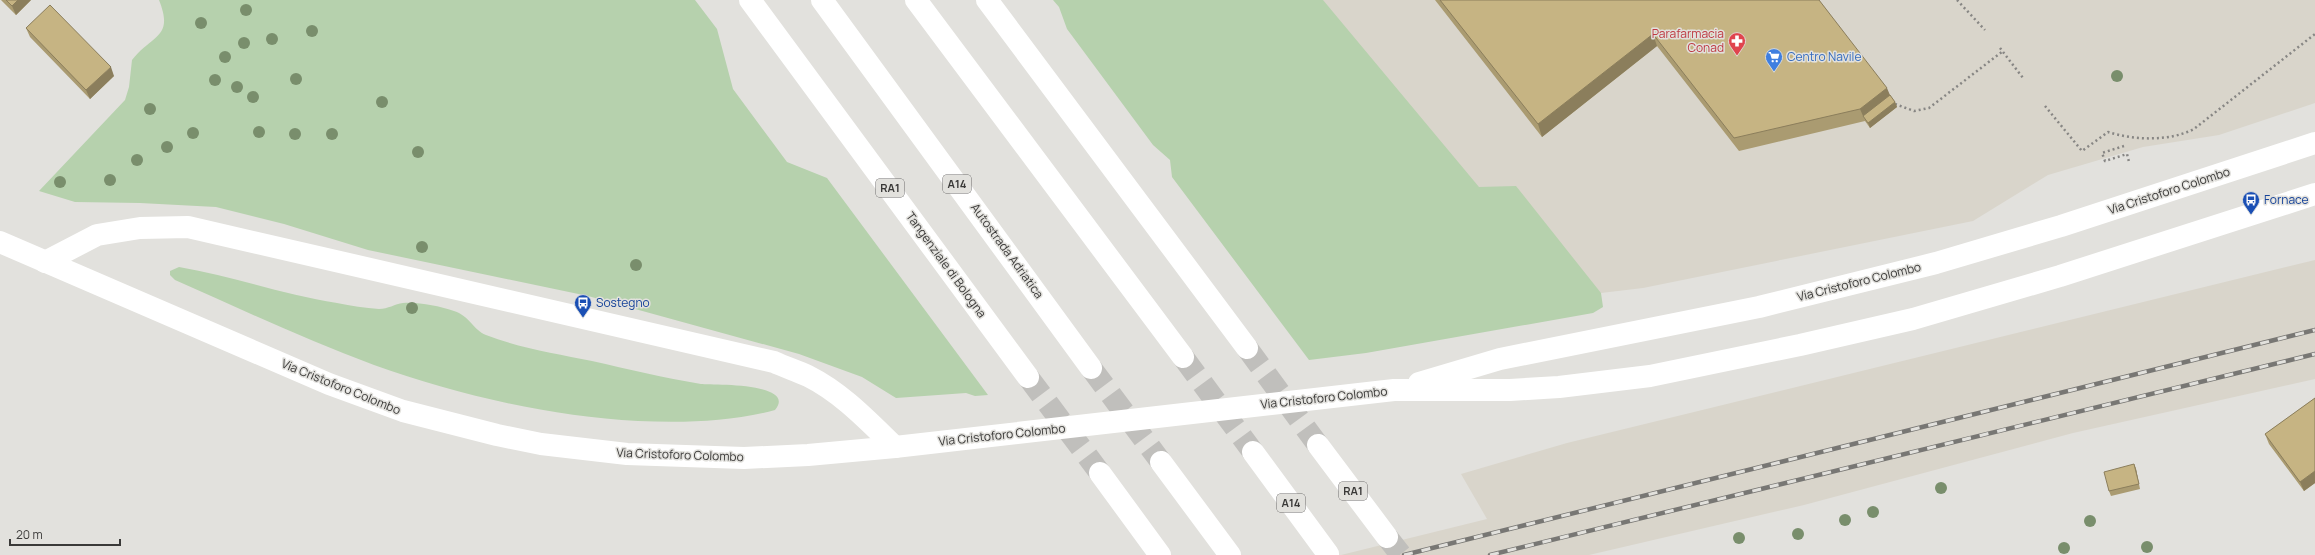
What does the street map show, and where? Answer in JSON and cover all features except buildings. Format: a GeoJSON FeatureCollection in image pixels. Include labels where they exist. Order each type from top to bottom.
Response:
{"type":"FeatureCollection","features":[{"type":"Feature","properties":{"kind":"main road","name":"Tangenziale di Bologna"},"geometry":{"type":"LineString","coordinates":[[750,0],[1028,377]]}},
{"type":"Feature","properties":{"kind":"main road","name":"Autostrada Adriatica"},"geometry":{"type":"LineString","coordinates":[[822,0],[1091,368]]}},
{"type":"Feature","properties":{"kind":"main road"},"geometry":{"type":"LineString","coordinates":[[916,0],[1183,357]]}},
{"type":"Feature","properties":{"kind":"main road"},"geometry":{"type":"LineString","coordinates":[[987,0],[1247,348]]}},
{"type":"Feature","properties":{"kind":"main road","name":"Via Cristoforo Colombo"},"geometry":{"type":"LineString","coordinates":[[1394,390],[1500,359],[1759,306],[1936,264],[2315,143]]}},
{"type":"Feature","properties":{"kind":"main road","name":"Via Cristoforo Colombo"},"geometry":{"type":"LineString","coordinates":[[0,242],[368,399],[402,411],[497,436],[586,450],[686,457],[808,456],[1394,390],[1510,390],[1613,381],[1800,346],[1958,306],[2067,274],[2315,194]]}},
{"type":"Feature","properties":{"kind":"main road"},"geometry":{"type":"LineString","coordinates":[[46,262],[97,235],[140,228],[188,227],[774,362],[808,376],[834,391],[861,413],[895,446]]}},
{"type":"Feature","properties":{"kind":"main road","name":"RA1"},"geometry":{"type":"LineString","coordinates":[[1318,445],[1387,537]]}},
{"type":"Feature","properties":{"kind":"main road","name":"A14"},"geometry":{"type":"LineString","coordinates":[[1253,452],[1328,554]]}},
{"type":"Feature","properties":{"kind":"main road"},"geometry":{"type":"LineString","coordinates":[[1161,462],[1230,555]]}},
{"type":"Feature","properties":{"kind":"main road"},"geometry":{"type":"LineString","coordinates":[[1100,473],[1160,555]]}},
{"type":"Feature","properties":{"kind":"path"},"geometry":{"type":"LineString","coordinates":[[1957,0],[1985,30]]}},
{"type":"Feature","properties":{"kind":"path"},"geometry":{"type":"LineString","coordinates":[[2046,106],[2082,152],[2108,132],[2123,137],[2138,138],[2184,134],[2194,129],[2315,34]]}},
{"type":"Feature","properties":{"kind":"path"},"geometry":{"type":"LineString","coordinates":[[2000,48],[2023,78]]}},
{"type":"Feature","properties":{"kind":"path"},"geometry":{"type":"LineString","coordinates":[[1894,104],[1914,111],[1929,108],[2003,52]]}},
{"type":"Feature","properties":{"kind":"path"},"geometry":{"type":"LineString","coordinates":[[2124,146],[2102,153],[2105,161],[2126,154],[2129,162]]}},
{"type":"Feature","properties":{"kind":"shaded area"},"geometry":{"type":"Polygon","coordinates":[[[1098,0],[2315,0],[2315,103],[2219,135],[2143,147],[2048,175],[1973,221],[1643,288],[1601,293],[1098,0]]]}},
{"type":"Feature","properties":{"kind":"shaded area"},"geometry":{"type":"Polygon","coordinates":[[[2315,260],[2315,379],[2073,433],[1804,505],[1589,555],[1341,555],[1487,519],[1461,474],[1567,443],[2315,260]]]}},
{"type":"Feature","properties":{"kind":"green space"},"geometry":{"type":"Polygon","coordinates":[[[159,0],[695,0],[717,29],[733,89],[787,162],[827,178],[988,395],[975,396],[966,393],[896,398],[862,377],[799,354],[588,296],[368,250],[284,224],[216,207],[140,203],[75,202],[39,191],[125,100],[129,87],[132,60],[154,40],[163,29],[163,12],[159,0]]]}},
{"type":"Feature","properties":{"kind":"green space"},"geometry":{"type":"Polygon","coordinates":[[[1053,0],[1323,0],[1479,187],[1516,186],[1601,293],[1603,307],[1593,313],[1366,353],[1309,360],[1172,177],[1170,160],[1153,145],[1067,29],[1059,7],[1053,0]]]}},
{"type":"Feature","properties":{"kind":"green space"},"geometry":{"type":"Polygon","coordinates":[[[179,267],[219,275],[317,300],[353,306],[379,309],[409,303],[435,306],[459,313],[468,319],[482,333],[512,344],[687,382],[750,387],[774,394],[779,401],[775,410],[758,414],[707,421],[672,422],[638,421],[571,414],[538,409],[471,395],[374,365],[274,324],[175,280],[170,275],[170,271],[179,267]]]}},
{"type":"Feature","properties":{"kind":"tunnel"},"geometry":{"type":"LineString","coordinates":[[1247,348],[1318,445]]}},
{"type":"Feature","properties":{"kind":"tunnel"},"geometry":{"type":"LineString","coordinates":[[1183,357],[1253,452]]}},
{"type":"Feature","properties":{"kind":"tunnel"},"geometry":{"type":"LineString","coordinates":[[1091,368],[1161,462]]}},
{"type":"Feature","properties":{"kind":"tunnel"},"geometry":{"type":"LineString","coordinates":[[1028,377],[1100,473]]}},
{"type":"Feature","properties":{"kind":"tunnel"},"geometry":{"type":"LineString","coordinates":[[1387,537],[1401,555]]}},
{"type":"Feature","properties":{"kind":"railway"},"geometry":{"type":"LineString","coordinates":[[1404,555],[2315,330]]}},
{"type":"Feature","properties":{"kind":"railway"},"geometry":{"type":"LineString","coordinates":[[1490,555],[2315,354]]}},
{"type":"Feature","properties":{"kind":"place","name":"Parafarmacia Conad"},"geometry":{"type":"Point","coordinates":[1737,56]}},
{"type":"Feature","properties":{"kind":"place","name":"Centro Navile"},"geometry":{"type":"Point","coordinates":[1774,72]}},
{"type":"Feature","properties":{"kind":"place","name":"Fornace"},"geometry":{"type":"Point","coordinates":[2251,215]}},
{"type":"Feature","properties":{"kind":"place","name":"Sostegno"},"geometry":{"type":"Point","coordinates":[583,318]}}]}
